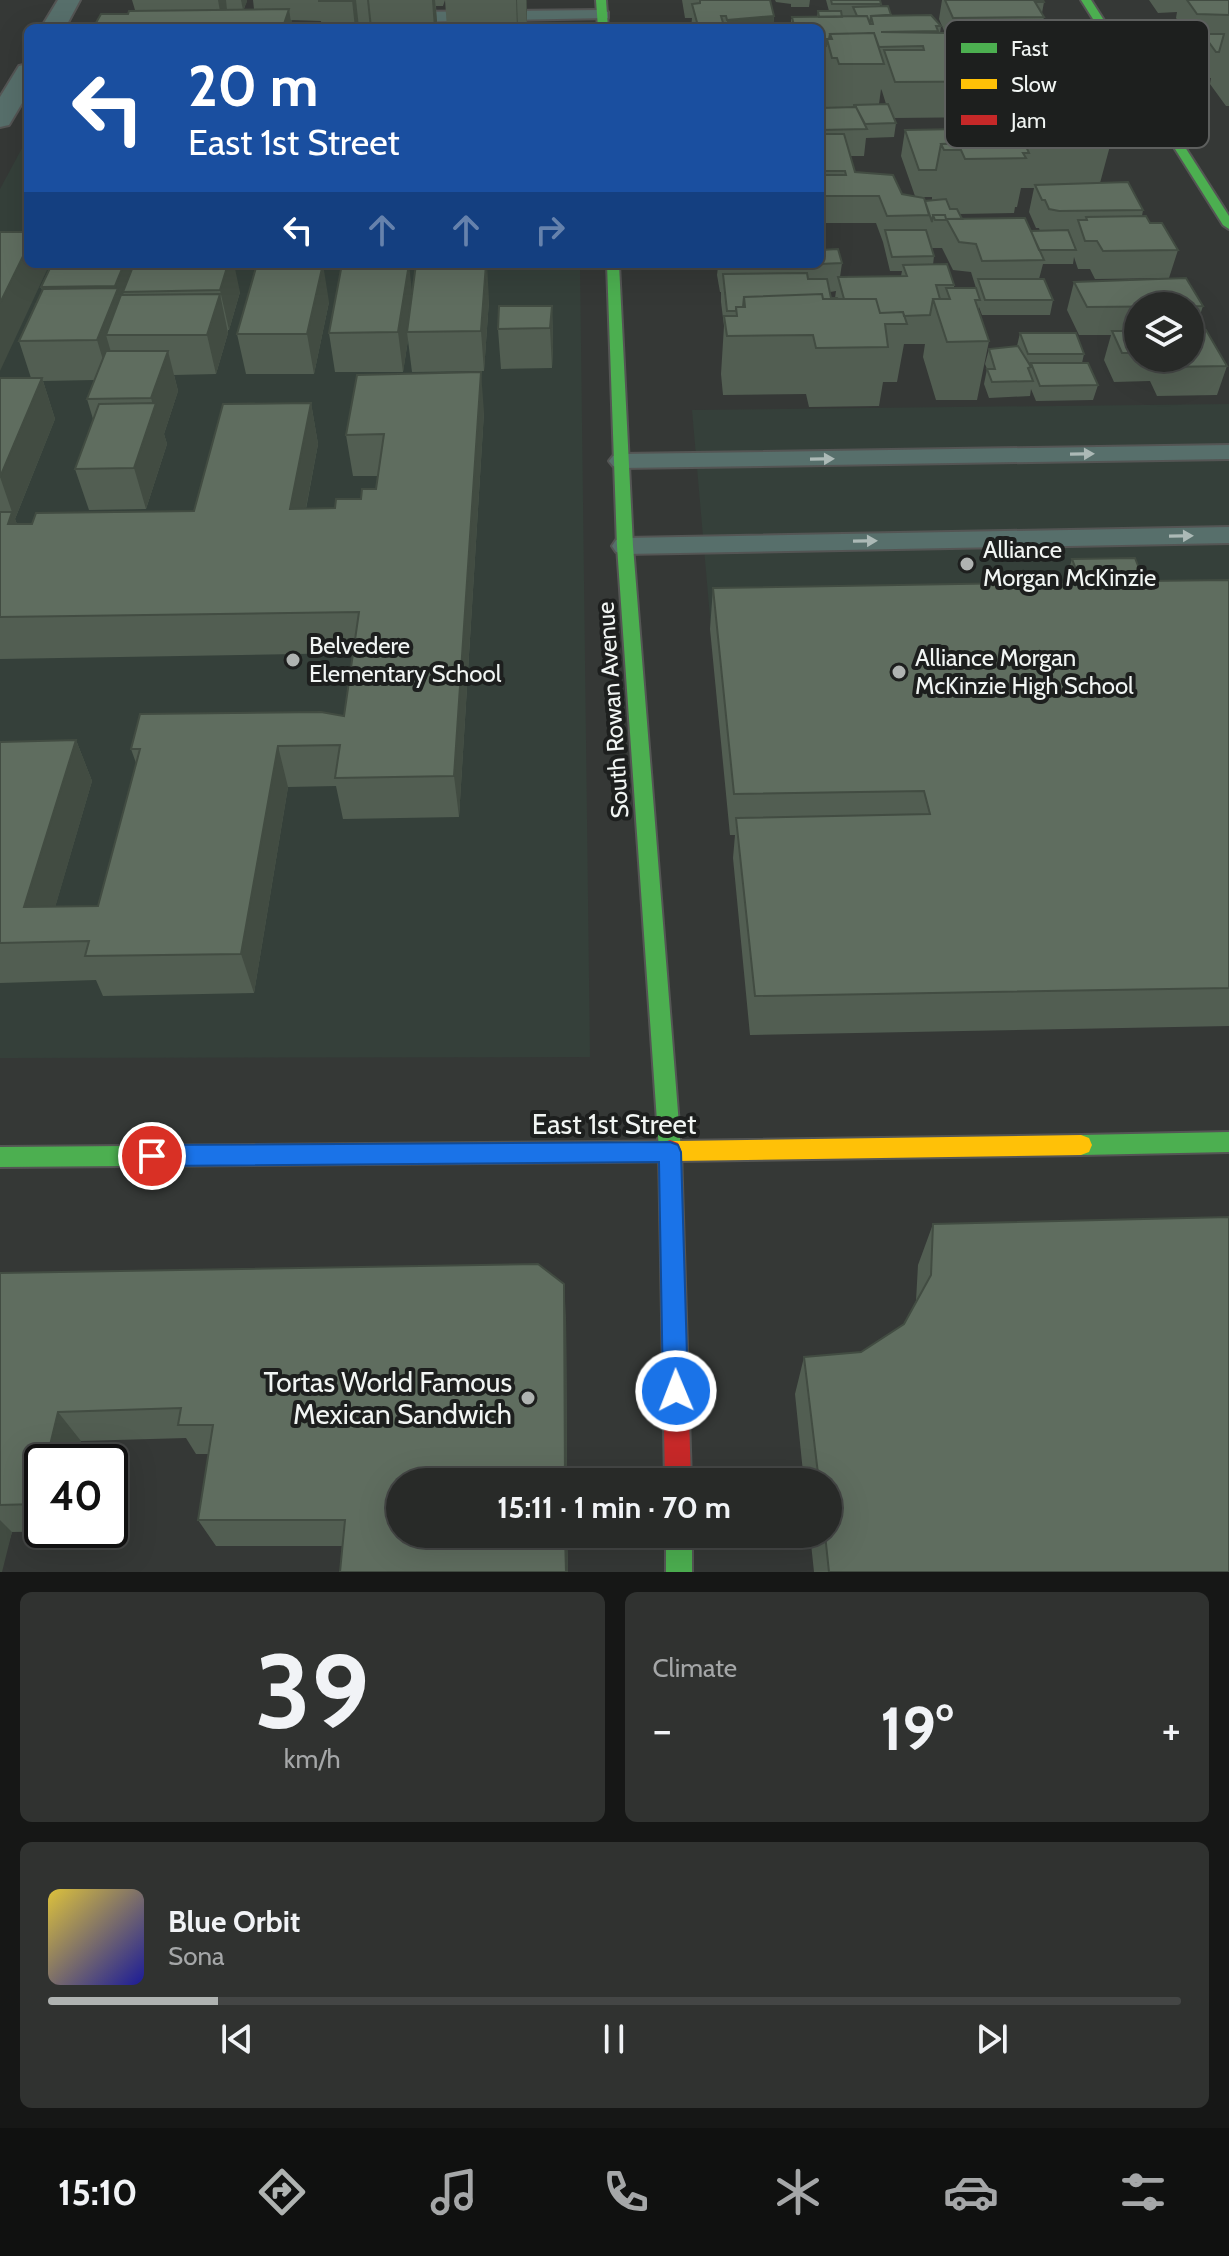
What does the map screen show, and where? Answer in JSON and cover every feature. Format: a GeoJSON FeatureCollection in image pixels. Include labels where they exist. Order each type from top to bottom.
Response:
{"type":"FeatureCollection","features":[{"type":"Feature","properties":{"kind":"street"},"geometry":{"type":"LineString","coordinates":[[55,24],[69,0]]}},
{"type":"Feature","properties":{"kind":"street"},"geometry":{"type":"LineString","coordinates":[[1086,0],[1099,20]]}},
{"type":"Feature","properties":{"kind":"street"},"geometry":{"type":"LineString","coordinates":[[0,119],[24,78]]}},
{"type":"Feature","properties":{"kind":"street"},"geometry":{"type":"LineString","coordinates":[[1180,148],[1229,225]]}},
{"type":"Feature","properties":{"kind":"street","name":"South Rowan Avenue"},"geometry":{"type":"LineString","coordinates":[[613,268],[625,546],[670,1152],[678,1468]]}},
{"type":"Feature","properties":{"kind":"street","name":"East 1st Street"},"geometry":{"type":"LineString","coordinates":[[0,1157],[670,1152],[1229,1142]]}},
{"type":"Feature","properties":{"kind":"street"},"geometry":{"type":"LineString","coordinates":[[679,1548],[679,1572]]}},
{"type":"Feature","properties":{"kind":"lane"},"geometry":{"type":"LineString","coordinates":[[404,17],[602,14]]}},
{"type":"Feature","properties":{"kind":"lane"},"geometry":{"type":"LineString","coordinates":[[621,461],[1229,452]]}},
{"type":"Feature","properties":{"kind":"lane"},"geometry":{"type":"LineString","coordinates":[[625,546],[1229,535]]}},
{"type":"Feature","properties":{"kind":"shaded area","name":"Belvedere Elementary School"},"geometry":{"type":"Polygon","coordinates":[[[24,144],[24,268],[580,268],[590,1057],[0,1058],[0,189],[24,144]]]}},
{"type":"Feature","properties":{"kind":"shaded area","name":"Alliance Morgan McKinzie"},"geometry":{"type":"Polygon","coordinates":[[[1229,404],[1229,1026],[719,721],[692,410],[1229,404]]]}},
{"type":"Feature","properties":{"kind":"building"},"geometry":{"type":"Polygon","coordinates":[[[700,0],[770,0],[774,16],[727,20],[726,16],[721,16],[723,24],[697,24],[692,4],[700,3],[700,0]]]}},
{"type":"Feature","properties":{"kind":"building"},"geometry":{"type":"Polygon","coordinates":[[[831,0],[880,0],[881,4],[832,4],[831,0]]]}},
{"type":"Feature","properties":{"kind":"building"},"geometry":{"type":"Polygon","coordinates":[[[945,0],[1043,0],[1035,2],[1044,17],[953,18],[945,0]]]}},
{"type":"Feature","properties":{"kind":"building"},"geometry":{"type":"Polygon","coordinates":[[[1187,0],[1229,0],[1229,15],[1197,14],[1187,0]]]}},
{"type":"Feature","properties":{"kind":"building"},"geometry":{"type":"Polygon","coordinates":[[[888,6],[891,15],[871,16],[870,24],[867,16],[857,16],[853,7],[888,6]]]}},
{"type":"Feature","properties":{"kind":"building"},"geometry":{"type":"Polygon","coordinates":[[[289,9],[285,21],[291,21],[290,24],[95,24],[101,14],[128,14],[129,11],[289,9]]]}},
{"type":"Feature","properties":{"kind":"building"},"geometry":{"type":"Polygon","coordinates":[[[818,11],[841,11],[842,17],[819,17],[818,11]]]}},
{"type":"Feature","properties":{"kind":"building"},"geometry":{"type":"Polygon","coordinates":[[[931,15],[941,26],[936,26],[938,31],[881,32],[945,33],[945,82],[895,82],[884,50],[924,50],[923,46],[879,47],[874,33],[830,34],[824,46],[824,24],[794,24],[792,17],[867,16],[873,24],[871,16],[931,15]]]}},
{"type":"Feature","properties":{"kind":"building"},"geometry":{"type":"Polygon","coordinates":[[[874,33],[884,64],[839,64],[837,58],[832,58],[827,39],[832,39],[830,34],[874,33]]]}},
{"type":"Feature","properties":{"kind":"building"},"geometry":{"type":"Polygon","coordinates":[[[1209,34],[1224,34],[1219,52],[1209,42],[1209,34]]]}},
{"type":"Feature","properties":{"kind":"building"},"geometry":{"type":"Polygon","coordinates":[[[888,104],[896,123],[865,124],[854,107],[854,105],[888,104]]]}},
{"type":"Feature","properties":{"kind":"building"},"geometry":{"type":"Polygon","coordinates":[[[856,107],[867,129],[824,130],[824,108],[856,107]]]}},
{"type":"Feature","properties":{"kind":"building"},"geometry":{"type":"Polygon","coordinates":[[[945,129],[945,144],[941,144],[936,170],[919,170],[905,130],[945,129]]]}},
{"type":"Feature","properties":{"kind":"building"},"geometry":{"type":"Polygon","coordinates":[[[824,134],[844,134],[855,172],[893,175],[902,194],[924,198],[929,215],[887,216],[879,196],[824,196],[824,175],[846,175],[845,171],[824,171],[824,134]]]}},
{"type":"Feature","properties":{"kind":"building"},"geometry":{"type":"Polygon","coordinates":[[[941,144],[945,144],[945,148],[1027,148],[1029,153],[1023,153],[1026,158],[965,159],[961,150],[944,150],[941,144]]]}},
{"type":"Feature","properties":{"kind":"building"},"geometry":{"type":"Polygon","coordinates":[[[1128,182],[1143,210],[1049,209],[1035,185],[1128,182]]]}},
{"type":"Feature","properties":{"kind":"building"},"geometry":{"type":"Polygon","coordinates":[[[946,199],[950,209],[957,209],[962,219],[933,215],[932,222],[925,201],[946,199]]]}},
{"type":"Feature","properties":{"kind":"building"},"geometry":{"type":"Polygon","coordinates":[[[933,215],[945,215],[946,219],[1025,218],[1044,260],[982,261],[976,244],[959,242],[947,220],[935,220],[933,215]]]}},
{"type":"Feature","properties":{"kind":"building"},"geometry":{"type":"Polygon","coordinates":[[[1146,216],[1150,223],[1162,223],[1178,250],[1103,251],[1097,241],[1085,241],[1078,220],[1087,220],[1086,217],[1146,216]]]}},
{"type":"Feature","properties":{"kind":"building"},"geometry":{"type":"Polygon","coordinates":[[[885,230],[926,230],[934,256],[892,257],[885,230]]]}},
{"type":"Feature","properties":{"kind":"building"},"geometry":{"type":"Polygon","coordinates":[[[1068,230],[1076,250],[1039,250],[1031,231],[1068,230]]]}},
{"type":"Feature","properties":{"kind":"building"},"geometry":{"type":"Polygon","coordinates":[[[0,232],[24,232],[24,254],[0,303],[0,232]]]}},
{"type":"Feature","properties":{"kind":"building"},"geometry":{"type":"Polygon","coordinates":[[[838,249],[842,263],[824,264],[824,250],[838,249]]]}},
{"type":"Feature","properties":{"kind":"building"},"geometry":{"type":"Polygon","coordinates":[[[947,264],[954,285],[936,285],[940,299],[933,299],[930,315],[880,313],[876,299],[844,299],[838,277],[907,276],[903,265],[947,264]]]}},
{"type":"Feature","properties":{"kind":"building"},"geometry":{"type":"Polygon","coordinates":[[[50,268],[122,268],[115,286],[41,287],[50,268]]]}},
{"type":"Feature","properties":{"kind":"building"},"geometry":{"type":"Polygon","coordinates":[[[132,268],[227,268],[220,290],[123,292],[132,268]]]}},
{"type":"Feature","properties":{"kind":"building"},"geometry":{"type":"Polygon","coordinates":[[[256,268],[322,268],[307,334],[237,334],[256,268]]]}},
{"type":"Feature","properties":{"kind":"building"},"geometry":{"type":"Polygon","coordinates":[[[341,268],[408,268],[398,332],[329,333],[341,268]]]}},
{"type":"Feature","properties":{"kind":"building"},"geometry":{"type":"Polygon","coordinates":[[[415,268],[486,268],[481,331],[407,332],[415,268]]]}},
{"type":"Feature","properties":{"kind":"building"},"geometry":{"type":"Polygon","coordinates":[[[807,273],[808,279],[827,279],[831,298],[838,299],[823,299],[822,294],[744,297],[743,307],[727,311],[723,274],[807,273]]]}},
{"type":"Feature","properties":{"kind":"building"},"geometry":{"type":"Polygon","coordinates":[[[1186,278],[1194,292],[1124,292],[1124,307],[1087,307],[1074,282],[1186,278]]]}},
{"type":"Feature","properties":{"kind":"building"},"geometry":{"type":"Polygon","coordinates":[[[978,279],[1044,279],[1053,300],[985,300],[978,279]]]}},
{"type":"Feature","properties":{"kind":"building"},"geometry":{"type":"Polygon","coordinates":[[[118,288],[97,340],[19,341],[43,289],[118,288]]]}},
{"type":"Feature","properties":{"kind":"building"},"geometry":{"type":"Polygon","coordinates":[[[946,288],[976,288],[980,300],[975,300],[989,341],[947,342],[933,299],[950,299],[946,288]]]}},
{"type":"Feature","properties":{"kind":"building"},"geometry":{"type":"Polygon","coordinates":[[[220,294],[207,335],[106,335],[121,295],[220,294]]]}},
{"type":"Feature","properties":{"kind":"building"},"geometry":{"type":"Polygon","coordinates":[[[822,294],[823,299],[876,299],[880,313],[903,312],[907,324],[885,324],[888,347],[816,348],[813,335],[727,336],[724,316],[737,316],[736,307],[745,307],[744,297],[822,294]]]}},
{"type":"Feature","properties":{"kind":"building"},"geometry":{"type":"Polygon","coordinates":[[[499,306],[552,306],[550,328],[498,329],[499,306]]]}},
{"type":"Feature","properties":{"kind":"building"},"geometry":{"type":"Polygon","coordinates":[[[1204,330],[1206,330],[1227,366],[1204,366],[1204,330]]]}},
{"type":"Feature","properties":{"kind":"building"},"geometry":{"type":"Polygon","coordinates":[[[1112,331],[1124,331],[1122,353],[1112,331]]]}},
{"type":"Feature","properties":{"kind":"building"},"geometry":{"type":"Polygon","coordinates":[[[1020,333],[1076,333],[1084,354],[1028,354],[1020,333]]]}},
{"type":"Feature","properties":{"kind":"building"},"geometry":{"type":"Polygon","coordinates":[[[1018,346],[1031,367],[1028,368],[1033,381],[992,382],[987,369],[995,369],[989,349],[1018,346]]]}},
{"type":"Feature","properties":{"kind":"building"},"geometry":{"type":"Polygon","coordinates":[[[106,351],[168,351],[151,398],[87,399],[106,351]]]}},
{"type":"Feature","properties":{"kind":"building"},"geometry":{"type":"Polygon","coordinates":[[[1031,363],[1088,363],[1098,385],[1040,386],[1031,363]]]}},
{"type":"Feature","properties":{"kind":"building"},"geometry":{"type":"Polygon","coordinates":[[[481,372],[454,776],[335,778],[340,745],[278,746],[241,954],[85,956],[89,941],[0,943],[0,742],[76,740],[24,907],[98,906],[140,749],[131,749],[140,714],[321,712],[344,716],[359,612],[0,617],[0,512],[12,512],[8,524],[32,524],[36,513],[194,511],[223,404],[311,403],[290,509],[335,508],[336,499],[361,499],[362,489],[376,489],[384,434],[346,435],[357,375],[481,372]]]}},
{"type":"Feature","properties":{"kind":"building"},"geometry":{"type":"Polygon","coordinates":[[[0,378],[42,378],[0,477],[0,378]]]}},
{"type":"Feature","properties":{"kind":"building"},"geometry":{"type":"Polygon","coordinates":[[[156,403],[134,468],[75,469],[99,404],[156,403]]]}},
{"type":"Feature","properties":{"kind":"building"},"geometry":{"type":"Polygon","coordinates":[[[1135,558],[1144,581],[1229,580],[1229,988],[755,996],[736,818],[930,814],[924,791],[734,794],[713,588],[1081,582],[1072,559],[1135,558]]]}},
{"type":"Feature","properties":{"kind":"building"},"geometry":{"type":"Polygon","coordinates":[[[1229,1217],[1229,1572],[829,1572],[826,1548],[842,1548],[842,1468],[817,1468],[804,1357],[861,1352],[904,1324],[931,1275],[933,1224],[1229,1217]]]}},
{"type":"Feature","properties":{"kind":"building"},"geometry":{"type":"Polygon","coordinates":[[[538,1264],[564,1284],[565,1468],[386,1468],[386,1548],[565,1548],[566,1572],[340,1572],[345,1520],[198,1520],[213,1425],[178,1425],[181,1408],[58,1412],[50,1444],[24,1444],[24,1504],[0,1505],[0,1273],[538,1264]]]}},
{"type":"Feature","properties":{"kind":"traffic: fast"},"geometry":{"type":"LineString","coordinates":[[601,0],[603,24]]}},
{"type":"Feature","properties":{"kind":"traffic: fast"},"geometry":{"type":"LineString","coordinates":[[1086,0],[1099,20]]}},
{"type":"Feature","properties":{"kind":"traffic: fast"},"geometry":{"type":"LineString","coordinates":[[1180,148],[1229,225]]}},
{"type":"Feature","properties":{"kind":"traffic: fast"},"geometry":{"type":"LineString","coordinates":[[613,268],[625,546],[670,1150]]}},
{"type":"Feature","properties":{"kind":"traffic: fast"},"geometry":{"type":"LineString","coordinates":[[1081,1145],[1229,1142]]}},
{"type":"Feature","properties":{"kind":"traffic: fast"},"geometry":{"type":"LineString","coordinates":[[0,1157],[605,1152]]}},
{"type":"Feature","properties":{"kind":"traffic: fast"},"geometry":{"type":"LineString","coordinates":[[679,1548],[679,1572]]}},
{"type":"Feature","properties":{"kind":"traffic: slow"},"geometry":{"type":"LineString","coordinates":[[605,1152],[1081,1145]]}},
{"type":"Feature","properties":{"kind":"traffic: jam"},"geometry":{"type":"LineString","coordinates":[[670,1150],[678,1468]]}},
{"type":"Feature","properties":{"kind":"place","name":"Alliance Morgan McKinzie"},"geometry":{"type":"Point","coordinates":[967,564]}},
{"type":"Feature","properties":{"kind":"place","name":"Belvedere Elementary School"},"geometry":{"type":"Point","coordinates":[293,660]}},
{"type":"Feature","properties":{"kind":"place","name":"Alliance Morgan McKinzie High School"},"geometry":{"type":"Point","coordinates":[899,672]}},
{"type":"Feature","properties":{"kind":"place","name":"Tortas World Famous Mexican Sandwich"},"geometry":{"type":"Point","coordinates":[528,1398]}},
{"type":"Feature","properties":{"kind":"route"},"geometry":{"type":"LineString","coordinates":[[152,1156],[670,1152],[676,1391]]}}]}
